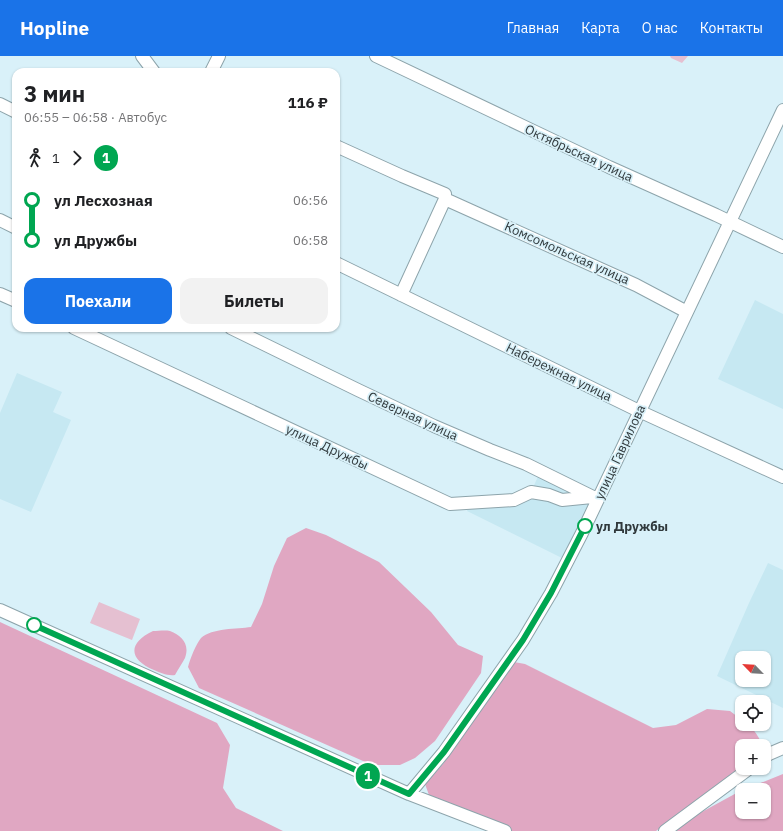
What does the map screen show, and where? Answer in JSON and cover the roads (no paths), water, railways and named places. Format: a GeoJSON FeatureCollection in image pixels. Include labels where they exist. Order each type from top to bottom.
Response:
{"type":"FeatureCollection","features":[{"type":"Feature","properties":{"kind":"street"},"geometry":{"type":"LineString","coordinates":[[142,56],[151,68]]}},
{"type":"Feature","properties":{"kind":"street"},"geometry":{"type":"LineString","coordinates":[[213,68],[219,56]]}},
{"type":"Feature","properties":{"kind":"street","name":"Октябрьская улица"},"geometry":{"type":"LineString","coordinates":[[376,56],[609,167],[783,247]]}},
{"type":"Feature","properties":{"kind":"street"},"geometry":{"type":"LineString","coordinates":[[0,104],[12,110]]}},
{"type":"Feature","properties":{"kind":"street","name":"улица Гаврилова"},"geometry":{"type":"LineString","coordinates":[[409,794],[444,752],[523,640],[551,593],[582,533],[594,498],[639,411],[783,110]]}},
{"type":"Feature","properties":{"kind":"street","name":"Комсомольская улица"},"geometry":{"type":"LineString","coordinates":[[340,148],[622,278],[687,312]]}},
{"type":"Feature","properties":{"kind":"street"},"geometry":{"type":"LineString","coordinates":[[401,295],[445,196]]}},
{"type":"Feature","properties":{"kind":"street"},"geometry":{"type":"LineString","coordinates":[[0,220],[12,226]]}},
{"type":"Feature","properties":{"kind":"street","name":"Набережная улица"},"geometry":{"type":"LineString","coordinates":[[340,265],[639,411],[783,477]]}},
{"type":"Feature","properties":{"kind":"street"},"geometry":{"type":"LineString","coordinates":[[0,294],[12,299]]}},
{"type":"Feature","properties":{"kind":"street","name":"улица Дружбы"},"geometry":{"type":"LineString","coordinates":[[88,332],[450,504],[514,500],[531,492],[549,495],[562,500],[594,498]]}},
{"type":"Feature","properties":{"kind":"street","name":"Северная улица"},"geometry":{"type":"LineString","coordinates":[[239,332],[358,390],[469,441],[526,464],[594,498]]}},
{"type":"Feature","properties":{"kind":"street"},"geometry":{"type":"LineString","coordinates":[[0,610],[409,794],[505,831]]}},
{"type":"Feature","properties":{"kind":"street"},"geometry":{"type":"LineString","coordinates":[[771,753],[783,748]]}},
{"type":"Feature","properties":{"kind":"street"},"geometry":{"type":"LineString","coordinates":[[665,831],[741,775]]}},
{"type":"Feature","properties":{"kind":"place","name":"ул Дружбы"},"geometry":{"type":"Point","coordinates":[585,526]}}]}
